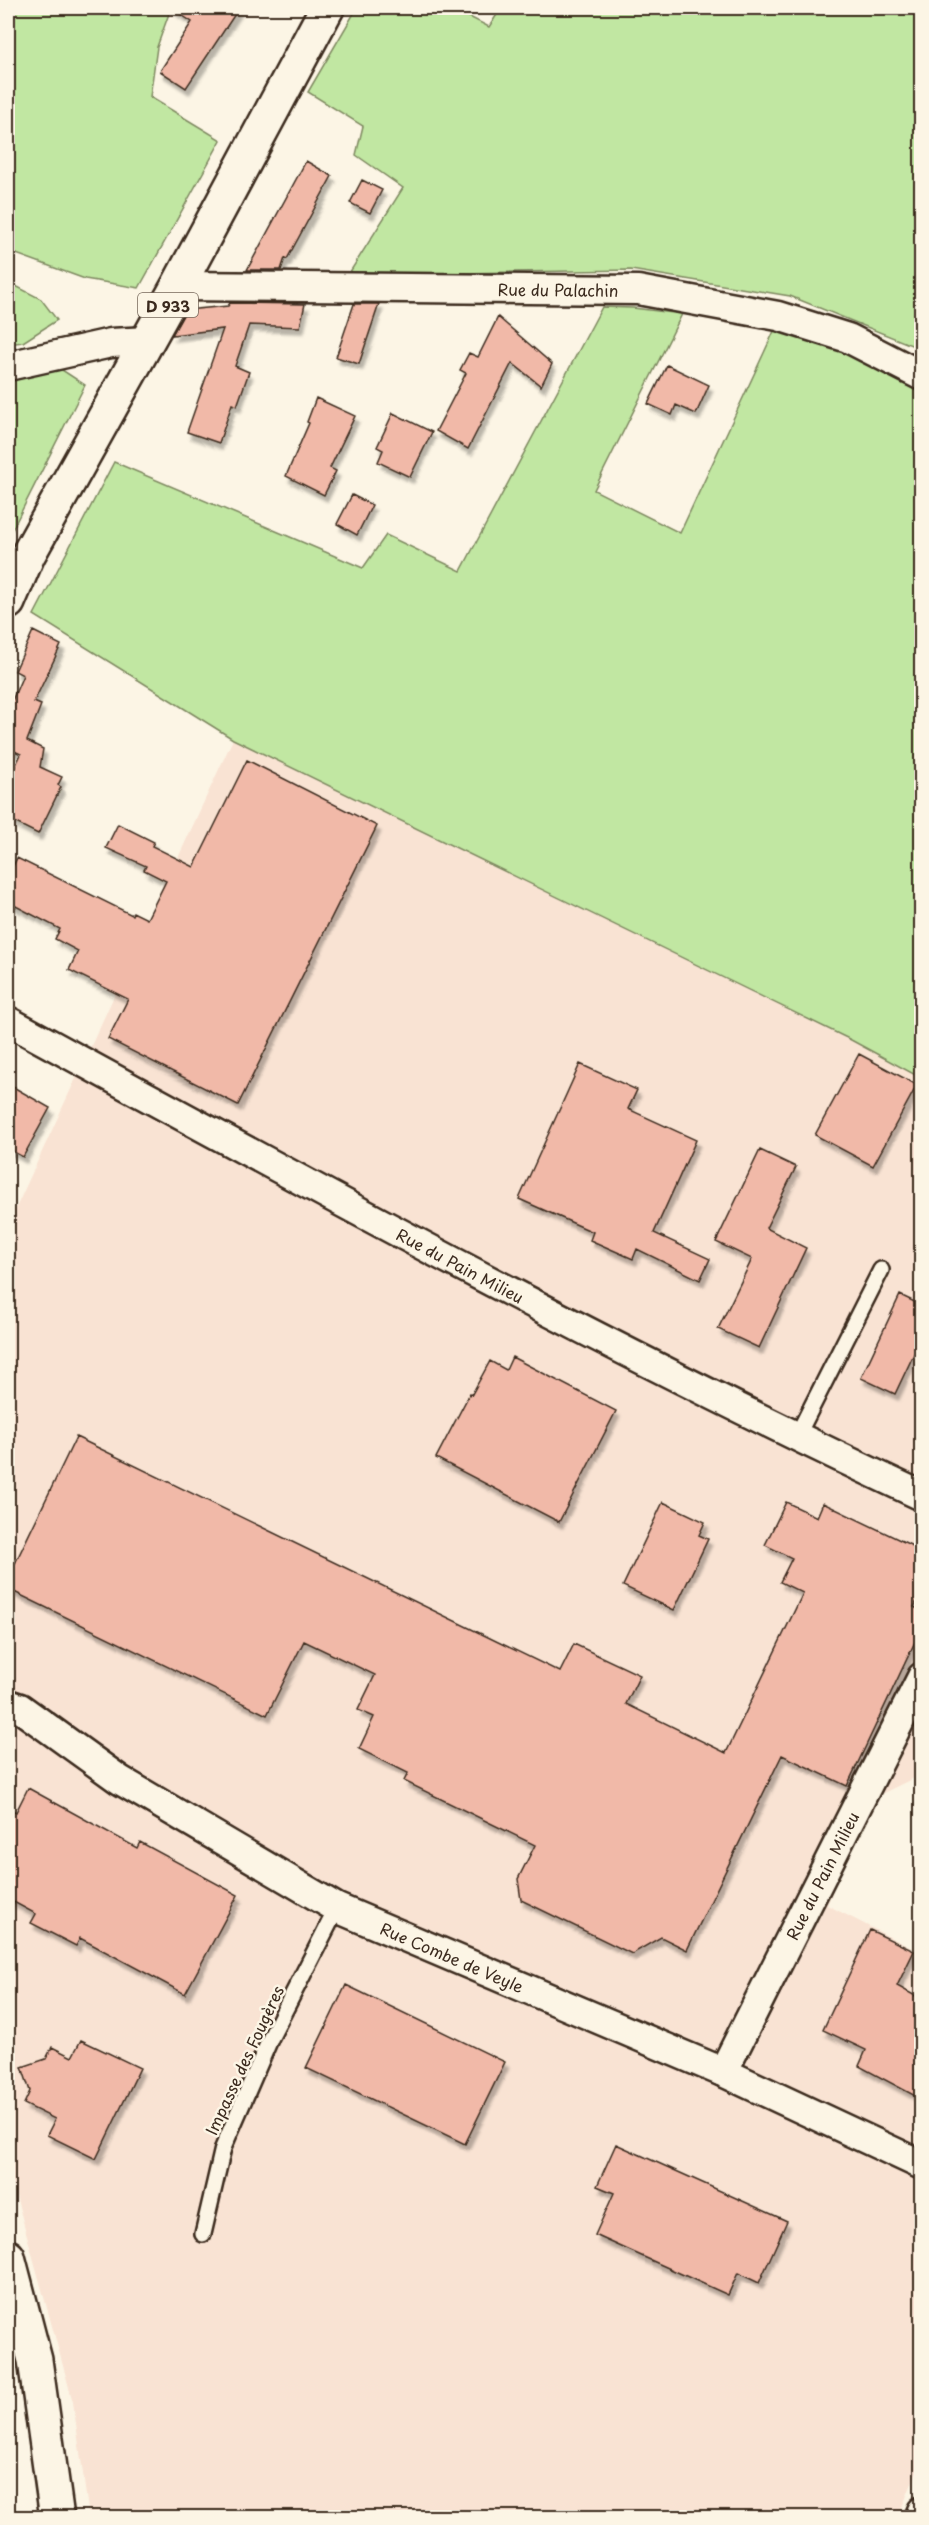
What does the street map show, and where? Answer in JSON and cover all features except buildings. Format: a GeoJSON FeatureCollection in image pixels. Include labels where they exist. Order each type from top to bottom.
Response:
{"type":"FeatureCollection","features":[{"type":"Feature","properties":{"kind":"main road","name":"D 933"},"geometry":{"type":"LineString","coordinates":[[8,602],[28,555],[148,341],[327,8]]}},
{"type":"Feature","properties":{"kind":"main road"},"geometry":{"type":"LineString","coordinates":[[8,2257],[34,2360],[57,2517]]}},
{"type":"Feature","properties":{"kind":"street","name":"Rue du Palachin"},"geometry":{"type":"LineString","coordinates":[[178,286],[638,290],[778,316],[848,338],[921,376]]}},
{"type":"Feature","properties":{"kind":"street"},"geometry":{"type":"LineString","coordinates":[[8,366],[111,343],[148,341]]}},
{"type":"Feature","properties":{"kind":"street","name":"Rue du Pain Milieu"},"geometry":{"type":"LineString","coordinates":[[8,1021],[395,1232],[796,1438],[921,1496]]}},
{"type":"Feature","properties":{"kind":"street","name":"Rue du Pain Milieu"},"geometry":{"type":"LineString","coordinates":[[723,2072],[921,1677]]}},
{"type":"Feature","properties":{"kind":"street","name":"Rue Combe de Veyle"},"geometry":{"type":"LineString","coordinates":[[8,1704],[20,1708],[120,1780],[337,1908],[723,2072],[921,2165]]}},
{"type":"Feature","properties":{"kind":"street"},"geometry":{"type":"LineString","coordinates":[[919,2517],[921,2511]]}},
{"type":"Feature","properties":{"kind":"lane"},"geometry":{"type":"LineString","coordinates":[[796,1438],[881,1270]]}},
{"type":"Feature","properties":{"kind":"lane","name":"Impasse des Fougères"},"geometry":{"type":"LineString","coordinates":[[203,2234],[223,2148],[271,2037],[337,1908]]}},
{"type":"Feature","properties":{"kind":"shaded area"},"geometry":{"type":"Polygon","coordinates":[[[233,739],[851,1040],[921,1078],[921,1782],[914,1778],[869,1800],[827,1905],[921,1953],[922,2459],[898,2517],[89,2517],[73,2402],[8,2167],[8,1207],[15,1210],[233,739]]]}},
{"type":"Feature","properties":{"kind":"green space"},"geometry":{"type":"Polygon","coordinates":[[[8,8],[171,8],[157,47],[150,97],[221,140],[139,288],[85,279],[8,251],[8,8]]]}},
{"type":"Feature","properties":{"kind":"green space"},"geometry":{"type":"Polygon","coordinates":[[[357,8],[452,8],[489,27],[498,13],[490,8],[921,8],[921,349],[790,296],[631,270],[348,275],[403,188],[356,155],[363,126],[308,92],[357,8]]]}},
{"type":"Feature","properties":{"kind":"green space"},"geometry":{"type":"Polygon","coordinates":[[[8,282],[41,299],[57,320],[23,342],[8,344],[8,282]]]}},
{"type":"Feature","properties":{"kind":"green space"},"geometry":{"type":"Polygon","coordinates":[[[602,307],[682,314],[594,490],[680,533],[776,327],[845,348],[921,391],[921,1078],[851,1040],[233,739],[34,615],[114,462],[363,568],[386,535],[461,571],[602,307]]]}},
{"type":"Feature","properties":{"kind":"green space"},"geometry":{"type":"Polygon","coordinates":[[[56,366],[85,385],[8,538],[8,379],[56,366]]]}}]}
